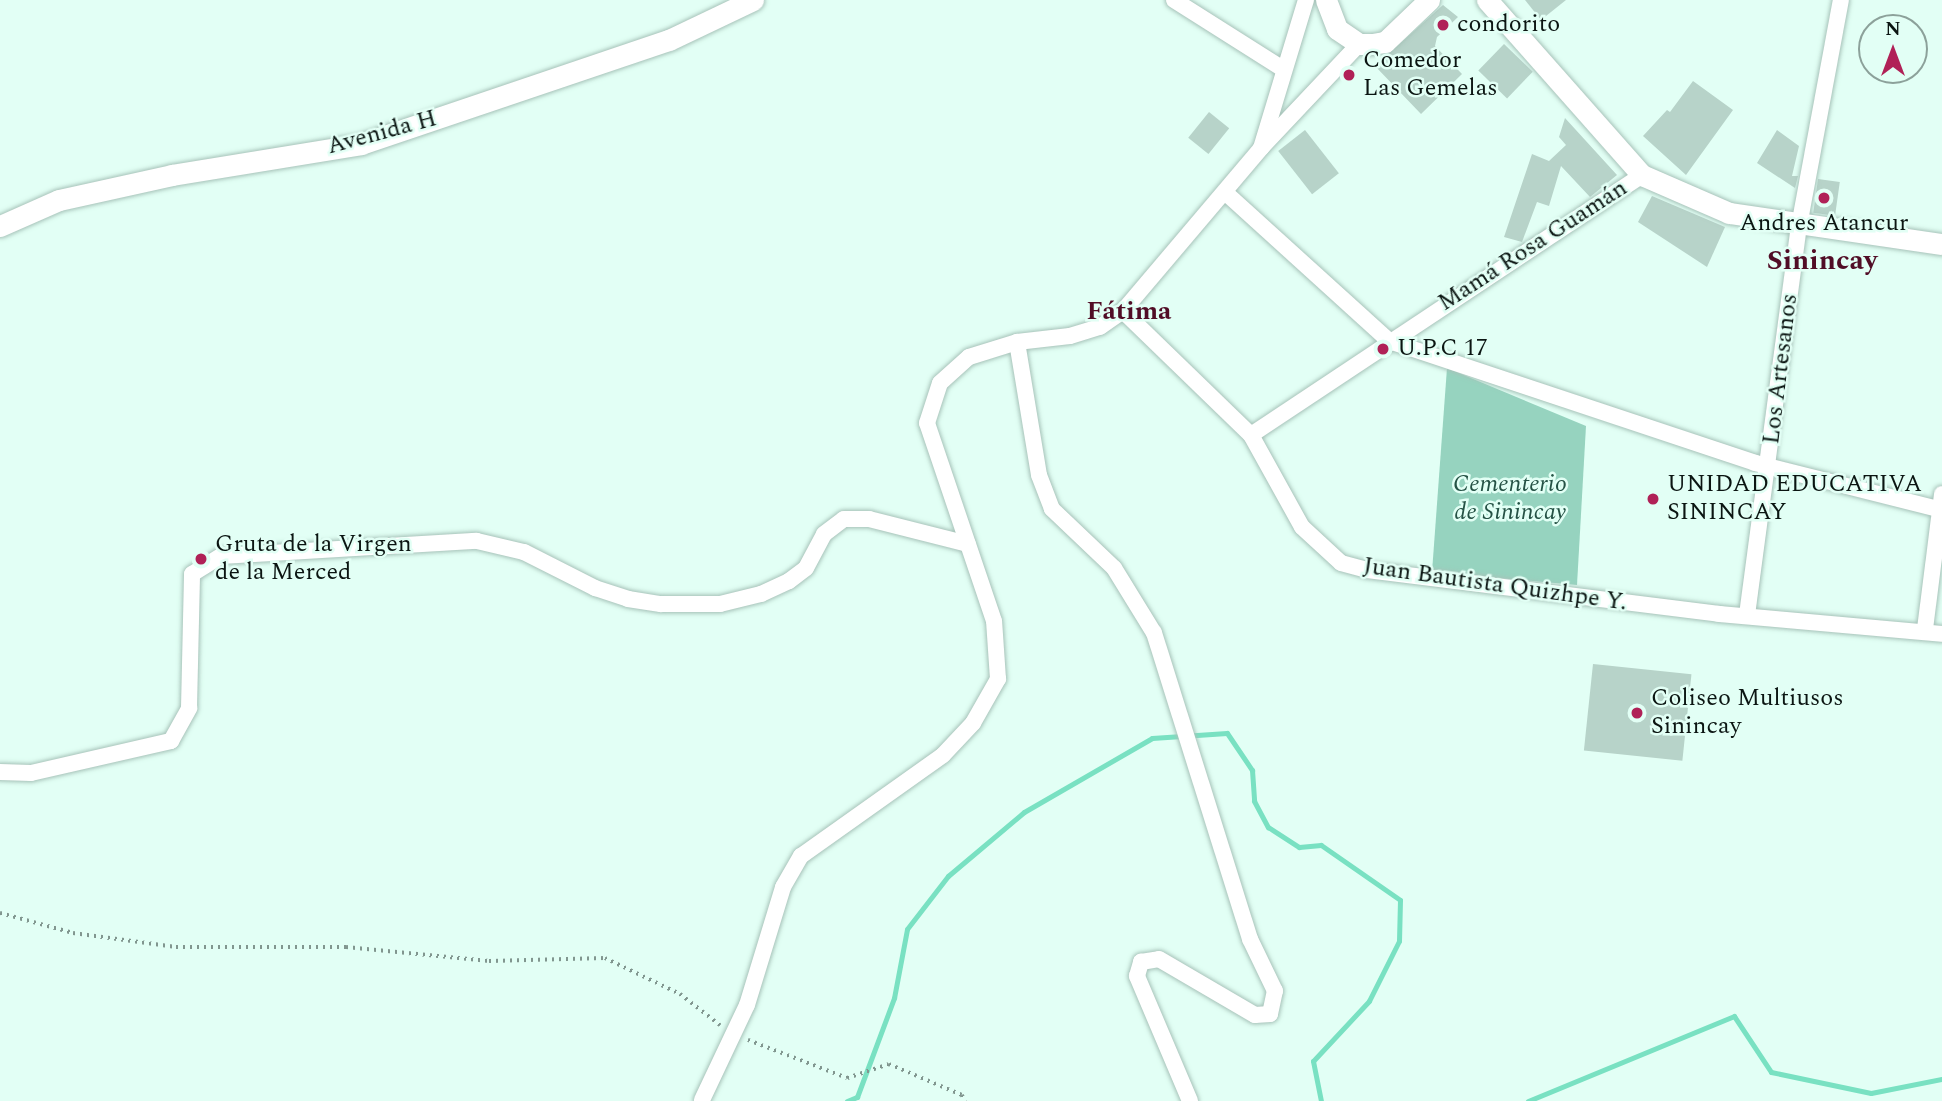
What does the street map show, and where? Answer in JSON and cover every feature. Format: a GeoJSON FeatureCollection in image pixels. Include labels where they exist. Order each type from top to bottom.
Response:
{"type":"FeatureCollection","features":[{"type":"Feature","properties":{"kind":"street","name":"Avenida H"},"geometry":{"type":"LineString","coordinates":[[0,226],[59,200],[172,175],[360,144],[669,40],[753,0]]}},
{"type":"Feature","properties":{"kind":"street"},"geometry":{"type":"LineString","coordinates":[[1174,0],[1283,69]]}},
{"type":"Feature","properties":{"kind":"street"},"geometry":{"type":"LineString","coordinates":[[1261,148],[1306,0]]}},
{"type":"Feature","properties":{"kind":"street"},"geometry":{"type":"LineString","coordinates":[[1326,0],[1337,29],[1360,44],[1385,42],[1429,0]]}},
{"type":"Feature","properties":{"kind":"street"},"geometry":{"type":"LineString","coordinates":[[1486,0],[1642,175],[1706,206],[1799,226],[1942,244]]}},
{"type":"Feature","properties":{"kind":"street","name":"Los Artesanos"},"geometry":{"type":"LineString","coordinates":[[1747,615],[1799,226],[1841,0]]}},
{"type":"Feature","properties":{"kind":"street"},"geometry":{"type":"LineString","coordinates":[[702,1100],[734,1035],[783,887],[801,856],[943,755],[973,723],[998,679],[994,621],[927,423],[940,383],[969,357],[1017,342],[1070,336],[1100,327],[1123,311],[1227,194],[1261,148],[1360,44]]}},
{"type":"Feature","properties":{"kind":"street","name":"Mamá Rosa Guamán"},"geometry":{"type":"LineString","coordinates":[[1251,435],[1642,175]]}},
{"type":"Feature","properties":{"kind":"street"},"geometry":{"type":"LineString","coordinates":[[1227,194],[1389,341],[1583,409],[1769,466],[1941,505],[1925,629]]}},
{"type":"Feature","properties":{"kind":"street","name":"Juan Bautista Quizhpe Y."},"geometry":{"type":"LineString","coordinates":[[1123,311],[1251,435],[1302,527],[1341,563],[1367,570],[1747,615],[1925,629],[1942,634]]}},
{"type":"Feature","properties":{"kind":"street"},"geometry":{"type":"LineString","coordinates":[[1017,342],[1039,475],[1052,509],[1114,568],[1135,598],[1154,633],[1184,718],[1250,939],[1275,992],[1276,1004],[1270,1014],[1255,1015],[1159,959],[1141,962],[1137,976],[1190,1101]]}},
{"type":"Feature","properties":{"kind":"street"},"geometry":{"type":"LineString","coordinates":[[0,772],[31,772],[171,741],[189,708],[192,574],[221,556],[477,541],[524,552],[595,588],[628,599],[661,604],[720,604],[761,594],[789,581],[806,568],[824,534],[844,519],[869,519],[968,544]]}},
{"type":"Feature","properties":{"kind":"path"},"geometry":{"type":"LineString","coordinates":[[0,913],[73,933],[176,947],[346,947],[489,961],[604,958],[680,994],[734,1035],[847,1078],[889,1064],[962,1095],[965,1101]]}},
{"type":"Feature","properties":{"kind":"green space","name":"Cementerio de Sinincay"},"geometry":{"type":"Polygon","coordinates":[[[1447,368],[1586,426],[1577,585],[1432,572],[1447,368]]]}},
{"type":"Feature","properties":{"kind":"building"},"geometry":{"type":"Polygon","coordinates":[[[1525,0],[1566,0],[1541,20],[1525,0]]]}},
{"type":"Feature","properties":{"kind":"building"},"geometry":{"type":"Polygon","coordinates":[[[1443,5],[1458,17],[1437,37],[1435,46],[1462,74],[1421,114],[1375,66],[1443,5]]]}},
{"type":"Feature","properties":{"kind":"building"},"geometry":{"type":"Polygon","coordinates":[[[1504,44],[1533,72],[1507,98],[1478,71],[1504,44]]]}},
{"type":"Feature","properties":{"kind":"building"},"geometry":{"type":"Polygon","coordinates":[[[1693,81],[1733,110],[1686,175],[1643,136],[1667,110],[1670,112],[1693,81]]]}},
{"type":"Feature","properties":{"kind":"building"},"geometry":{"type":"Polygon","coordinates":[[[1209,112],[1229,128],[1208,154],[1188,138],[1209,112]]]}},
{"type":"Feature","properties":{"kind":"building"},"geometry":{"type":"Polygon","coordinates":[[[1565,118],[1617,175],[1590,197],[1561,166],[1549,206],[1537,202],[1522,242],[1504,237],[1532,154],[1549,161],[1566,145],[1559,137],[1565,118]]]}},
{"type":"Feature","properties":{"kind":"building"},"geometry":{"type":"Polygon","coordinates":[[[1305,130],[1339,173],[1312,194],[1278,151],[1305,130]]]}},
{"type":"Feature","properties":{"kind":"building"},"geometry":{"type":"Polygon","coordinates":[[[1777,130],[1799,146],[1792,176],[1798,176],[1795,188],[1757,163],[1777,130]]]}},
{"type":"Feature","properties":{"kind":"building","name":"Andres Atancur"},"geometry":{"type":"Polygon","coordinates":[[[1818,179],[1840,182],[1835,216],[1813,213],[1818,179]]]}},
{"type":"Feature","properties":{"kind":"building"},"geometry":{"type":"Polygon","coordinates":[[[1652,196],[1725,227],[1707,267],[1638,222],[1652,196]]]}},
{"type":"Feature","properties":{"kind":"building","name":"Coliseo Multiusos Sinincay"},"geometry":{"type":"Polygon","coordinates":[[[1593,664],[1691,674],[1682,761],[1584,751],[1593,664]]]}},
{"type":"Feature","properties":{"kind":"waterway"},"geometry":{"type":"LineString","coordinates":[[847,1101],[857,1097],[894,998],[907,929],[948,876],[1024,812],[1152,738],[1227,733],[1252,770],[1254,801],[1268,827],[1299,847],[1321,845],[1400,900],[1399,941],[1369,1001],[1313,1061],[1321,1101]]}},
{"type":"Feature","properties":{"kind":"waterway"},"geometry":{"type":"LineString","coordinates":[[1528,1101],[1734,1016],[1771,1072],[1871,1093],[1942,1079]]}},
{"type":"Feature","properties":{"kind":"place","name":"condorito"},"geometry":{"type":"Point","coordinates":[1443,25]}},
{"type":"Feature","properties":{"kind":"place","name":"Comedor Las Gemelas"},"geometry":{"type":"Point","coordinates":[1349,75]}},
{"type":"Feature","properties":{"kind":"place","name":"Andres Atancur"},"geometry":{"type":"Point","coordinates":[1824,198]}},
{"type":"Feature","properties":{"kind":"place","name":"U.P.C 17"},"geometry":{"type":"Point","coordinates":[1383,349]}},
{"type":"Feature","properties":{"kind":"place","name":"UNIDAD EDUCATIVA SININCAY"},"geometry":{"type":"Point","coordinates":[1653,499]}},
{"type":"Feature","properties":{"kind":"place","name":"Gruta de la Virgen de la Merced"},"geometry":{"type":"Point","coordinates":[201,559]}},
{"type":"Feature","properties":{"kind":"place","name":"Coliseo Multiusos Sinincay"},"geometry":{"type":"Point","coordinates":[1637,713]}},
{"type":"Feature","properties":{"kind":"district","name":"Sinincay"},"geometry":{"type":"Point","coordinates":[1822,261]}},
{"type":"Feature","properties":{"kind":"district","name":"Fátima"},"geometry":{"type":"Point","coordinates":[1129,312]}}]}
